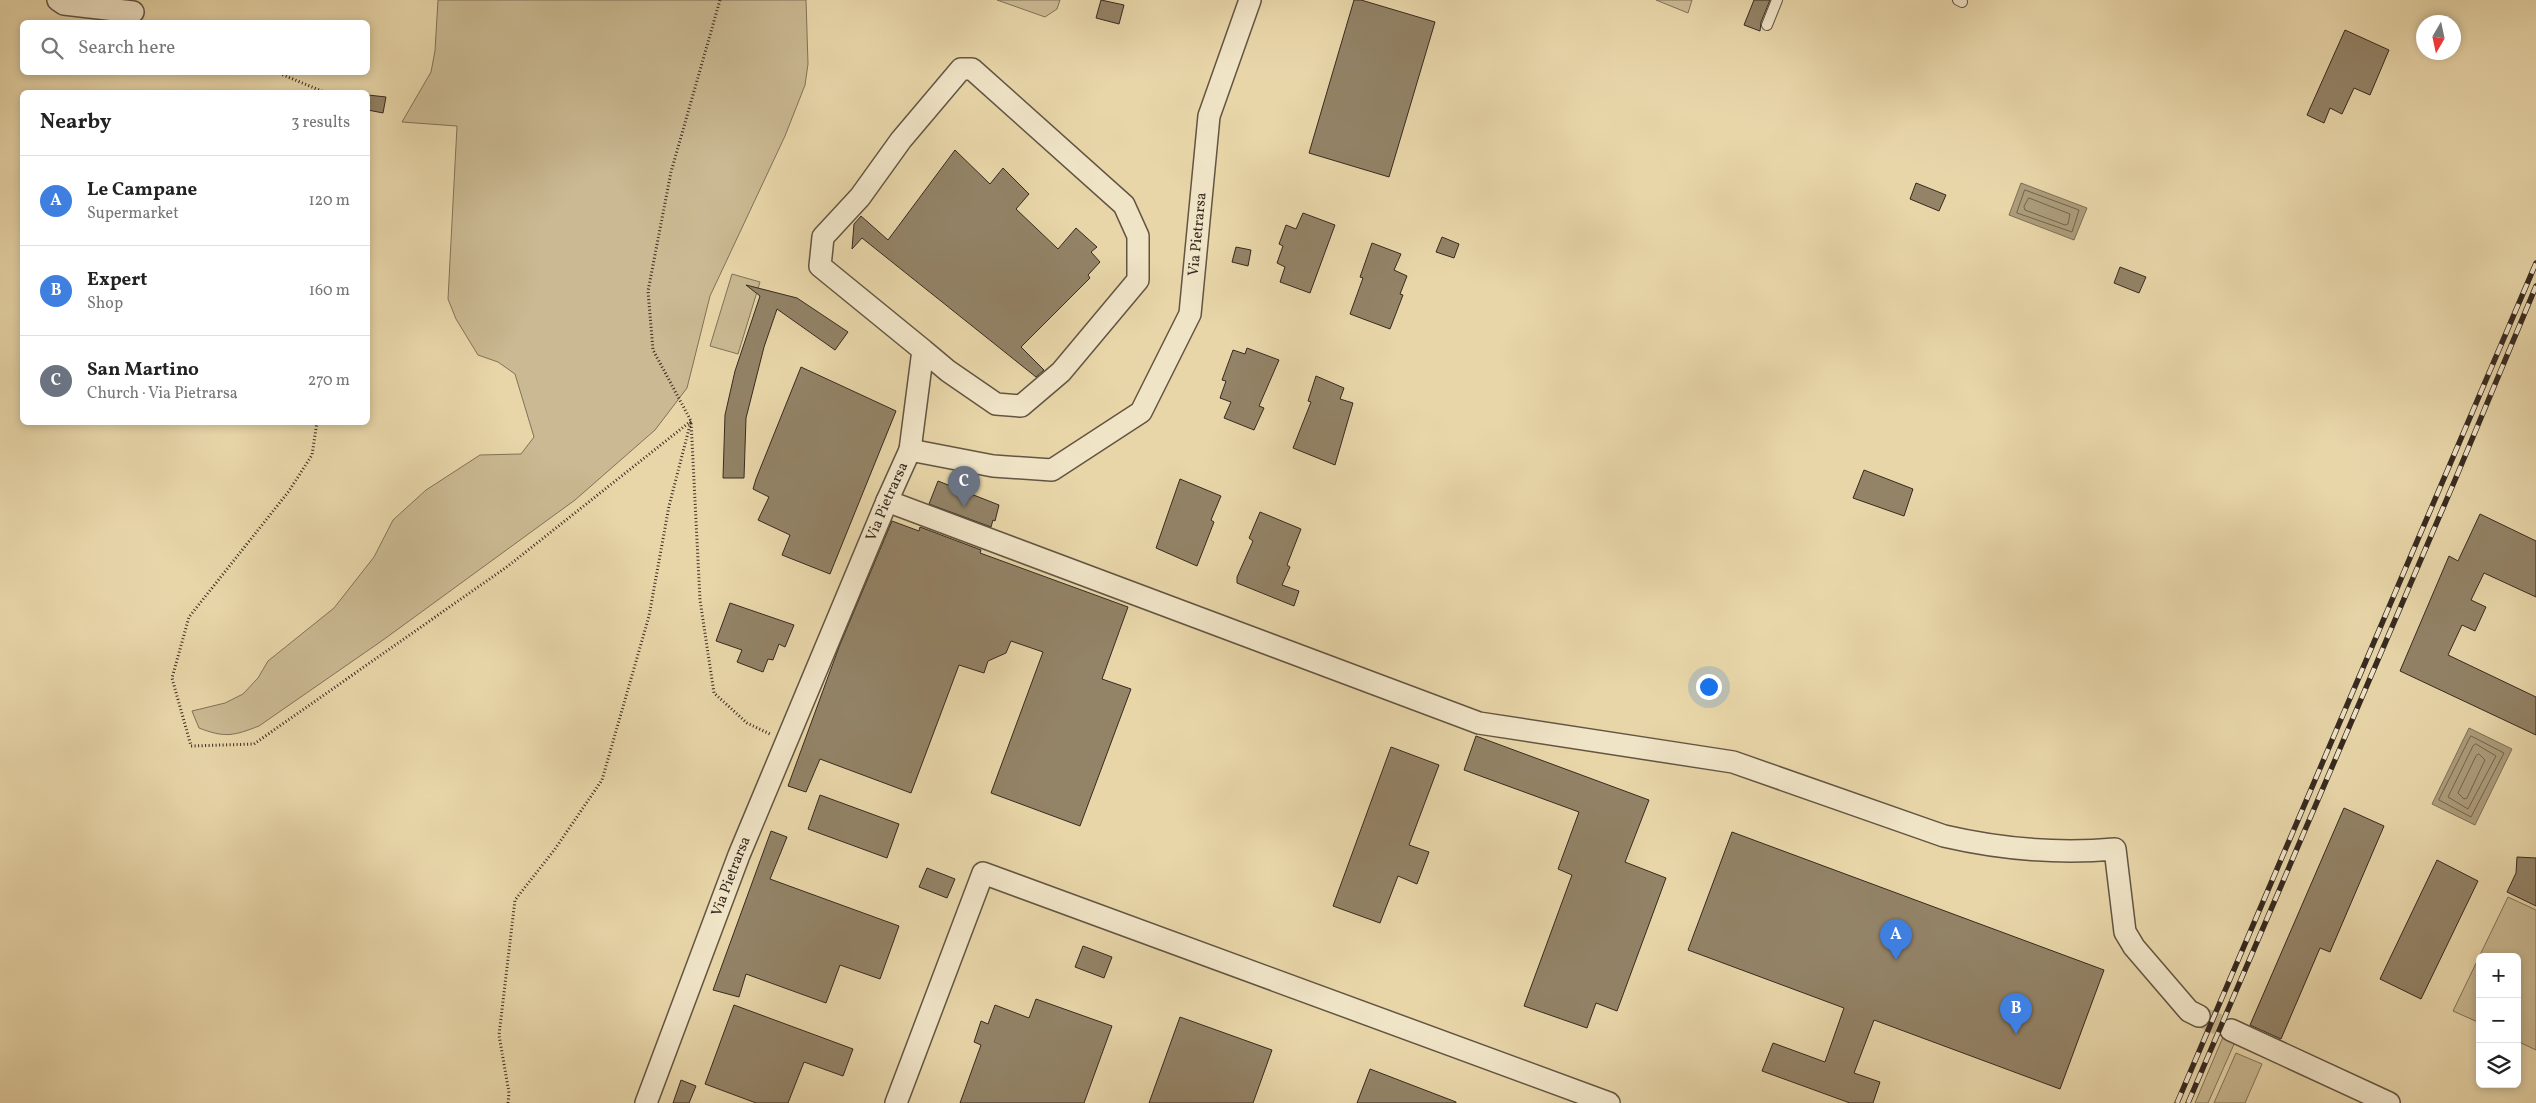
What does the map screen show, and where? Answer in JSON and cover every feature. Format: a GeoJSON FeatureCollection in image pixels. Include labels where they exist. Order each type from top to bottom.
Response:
{"type":"FeatureCollection","features":[{"type":"Feature","properties":{"kind":"street"},"geometry":{"type":"LineString","coordinates":[[58,0],[64,4],[133,12]]}},
{"type":"Feature","properties":{"kind":"street","name":"Via Pietrarsa"},"geometry":{"type":"LineString","coordinates":[[646,1103],[739,855],[886,501],[910,450],[993,466],[1052,470],[1141,412],[1190,314],[1209,116],[1250,0]]}},
{"type":"Feature","properties":{"kind":"street"},"geometry":{"type":"LineString","coordinates":[[960,69],[972,69],[1124,206],[1138,236],[1138,280],[1061,372],[1021,406],[996,404],[948,371],[923,350],[820,266],[823,237],[860,197],[901,140],[946,84],[960,69]]}},
{"type":"Feature","properties":{"kind":"street"},"geometry":{"type":"LineString","coordinates":[[910,450],[923,350]]}},
{"type":"Feature","properties":{"kind":"street"},"geometry":{"type":"LineString","coordinates":[[886,501],[1479,723],[1733,762],[1944,836],[1980,844],[2013,849],[2089,851],[2115,849],[2125,932],[2134,947],[2158,976],[2190,1011],[2199,1016]]}},
{"type":"Feature","properties":{"kind":"street"},"geometry":{"type":"LineString","coordinates":[[896,1103],[983,873],[1609,1103]]}},
{"type":"Feature","properties":{"kind":"street"},"geometry":{"type":"LineString","coordinates":[[2232,1030],[2388,1103]]}},
{"type":"Feature","properties":{"kind":"lane"},"geometry":{"type":"LineString","coordinates":[[1767,25],[1777,0]]}},
{"type":"Feature","properties":{"kind":"path"},"geometry":{"type":"LineString","coordinates":[[720,0],[671,172],[648,291],[653,350],[691,421],[700,600],[714,693],[747,722],[786,742]]}},
{"type":"Feature","properties":{"kind":"path"},"geometry":{"type":"LineString","coordinates":[[283,75],[319,90]]}},
{"type":"Feature","properties":{"kind":"path"},"geometry":{"type":"LineString","coordinates":[[317,425],[312,455],[289,491],[189,617],[172,678],[190,746],[254,744],[508,566],[691,421]]}},
{"type":"Feature","properties":{"kind":"path"},"geometry":{"type":"LineString","coordinates":[[508,1103],[499,1035],[515,900],[555,849],[602,780],[649,616],[669,506],[691,421]]}},
{"type":"Feature","properties":{"kind":"shaded area"},"geometry":{"type":"Polygon","coordinates":[[[438,0],[806,0],[808,64],[805,85],[785,136],[710,296],[687,388],[655,430],[575,500],[383,640],[259,726],[235,734],[208,731],[199,728],[192,711],[225,703],[243,694],[258,678],[268,661],[334,608],[374,557],[393,520],[426,490],[480,455],[521,454],[534,437],[515,374],[498,362],[478,355],[456,319],[448,299],[457,126],[402,122],[431,72],[435,51],[438,0]]]}},
{"type":"Feature","properties":{"kind":"shaded area"},"geometry":{"type":"Polygon","coordinates":[[[997,0],[1060,0],[1057,9],[1045,17],[997,0]]]}},
{"type":"Feature","properties":{"kind":"shaded area"},"geometry":{"type":"Polygon","coordinates":[[[1656,0],[1692,0],[1688,13],[1656,0]]]}},
{"type":"Feature","properties":{"kind":"shaded area"},"geometry":{"type":"Polygon","coordinates":[[[732,274],[760,282],[738,354],[710,346],[732,274]]]}},
{"type":"Feature","properties":{"kind":"shaded area"},"geometry":{"type":"Polygon","coordinates":[[[2508,897],[2536,910],[2536,1050],[2521,1043],[2521,953],[2481,953],[2508,897]]]}},
{"type":"Feature","properties":{"kind":"shaded area"},"geometry":{"type":"Polygon","coordinates":[[[2476,963],[2476,1021],[2453,1011],[2476,963]]]}},
{"type":"Feature","properties":{"kind":"shaded area"},"geometry":{"type":"Polygon","coordinates":[[[2223,1037],[2235,1042],[2208,1103],[2195,1103],[2223,1037]]]}},
{"type":"Feature","properties":{"kind":"shaded area"},"geometry":{"type":"Polygon","coordinates":[[[2236,1053],[2262,1064],[2245,1103],[2214,1103],[2236,1053]]]}},
{"type":"Feature","properties":{"kind":"water"},"geometry":{"type":"Polygon","coordinates":[[[2021,183],[2087,208],[2074,240],[2009,215],[2021,183]]]}},
{"type":"Feature","properties":{"kind":"water"},"geometry":{"type":"Polygon","coordinates":[[[2469,728],[2512,749],[2475,825],[2432,804],[2469,728]]]}},
{"type":"Feature","properties":{"kind":"building"},"geometry":{"type":"Polygon","coordinates":[[[1101,0],[1124,5],[1119,24],[1096,18],[1101,0]]]}},
{"type":"Feature","properties":{"kind":"building"},"geometry":{"type":"Polygon","coordinates":[[[1354,0],[1361,0],[1435,22],[1389,177],[1309,153],[1354,0]]]}},
{"type":"Feature","properties":{"kind":"building"},"geometry":{"type":"Polygon","coordinates":[[[1754,0],[1770,0],[1761,22],[1760,31],[1744,25],[1754,0]]]}},
{"type":"Feature","properties":{"kind":"building"},"geometry":{"type":"Polygon","coordinates":[[[2345,30],[2389,50],[2370,95],[2354,88],[2342,114],[2330,108],[2324,123],[2307,115],[2345,30]]]}},
{"type":"Feature","properties":{"kind":"building"},"geometry":{"type":"Polygon","coordinates":[[[370,95],[386,97],[383,113],[370,110],[370,95]]]}},
{"type":"Feature","properties":{"kind":"building"},"geometry":{"type":"Polygon","coordinates":[[[955,150],[990,184],[1003,168],[1029,194],[1016,209],[1058,249],[1076,228],[1097,247],[1091,252],[1100,262],[1088,275],[1090,278],[1021,347],[1044,370],[1036,377],[862,238],[852,249],[854,224],[861,216],[888,240],[955,150]]]}},
{"type":"Feature","properties":{"kind":"building"},"geometry":{"type":"Polygon","coordinates":[[[1916,183],[1946,195],[1939,211],[1910,199],[1916,183]]]}},
{"type":"Feature","properties":{"kind":"building"},"geometry":{"type":"Polygon","coordinates":[[[1303,213],[1335,225],[1310,293],[1280,282],[1285,267],[1277,263],[1283,246],[1279,244],[1286,225],[1296,229],[1303,213]]]}},
{"type":"Feature","properties":{"kind":"building"},"geometry":{"type":"Polygon","coordinates":[[[1442,237],[1459,244],[1454,258],[1436,252],[1442,237]]]}},
{"type":"Feature","properties":{"kind":"building"},"geometry":{"type":"Polygon","coordinates":[[[1372,243],[1401,254],[1394,270],[1407,276],[1400,294],[1403,295],[1390,329],[1350,314],[1363,278],[1360,277],[1372,243]]]}},
{"type":"Feature","properties":{"kind":"building"},"geometry":{"type":"Polygon","coordinates":[[[1236,247],[1251,250],[1248,266],[1232,262],[1236,247]]]}},
{"type":"Feature","properties":{"kind":"building"},"geometry":{"type":"Polygon","coordinates":[[[2120,267],[2146,277],[2139,293],[2114,283],[2120,267]]]}},
{"type":"Feature","properties":{"kind":"building"},"geometry":{"type":"Polygon","coordinates":[[[746,285],[797,298],[848,332],[835,350],[777,309],[764,347],[746,418],[744,478],[723,478],[725,415],[735,371],[760,296],[746,285]]]}},
{"type":"Feature","properties":{"kind":"building"},"geometry":{"type":"Polygon","coordinates":[[[1247,348],[1279,360],[1259,406],[1264,408],[1254,430],[1224,418],[1231,402],[1220,398],[1226,381],[1222,380],[1233,350],[1245,354],[1247,348]]]}},
{"type":"Feature","properties":{"kind":"building"},"geometry":{"type":"Polygon","coordinates":[[[801,367],[896,411],[830,574],[782,555],[790,535],[758,520],[769,497],[753,489],[801,367]]]}},
{"type":"Feature","properties":{"kind":"building"},"geometry":{"type":"Polygon","coordinates":[[[1316,376],[1344,388],[1340,399],[1353,403],[1335,465],[1293,448],[1311,402],[1308,401],[1316,376]]]}},
{"type":"Feature","properties":{"kind":"building"},"geometry":{"type":"Polygon","coordinates":[[[1864,470],[1913,489],[1904,516],[1853,498],[1864,470]]]}},
{"type":"Feature","properties":{"kind":"building"},"geometry":{"type":"Polygon","coordinates":[[[1180,479],[1221,496],[1211,520],[1214,522],[1197,566],[1156,548],[1180,479]]]}},
{"type":"Feature","properties":{"kind":"building"},"geometry":{"type":"Polygon","coordinates":[[[938,481],[999,505],[995,521],[993,520],[991,527],[929,504],[938,481]]]}},
{"type":"Feature","properties":{"kind":"building"},"geometry":{"type":"Polygon","coordinates":[[[1260,512],[1301,529],[1287,565],[1290,567],[1282,585],[1299,591],[1294,606],[1237,583],[1237,577],[1253,541],[1249,538],[1260,512]]]}},
{"type":"Feature","properties":{"kind":"building"},"geometry":{"type":"Polygon","coordinates":[[[2480,514],[2536,541],[2536,597],[2484,573],[2471,600],[2486,607],[2475,631],[2462,625],[2448,655],[2536,697],[2536,735],[2400,671],[2449,556],[2458,561],[2480,514]]]}},
{"type":"Feature","properties":{"kind":"building"},"geometry":{"type":"Polygon","coordinates":[[[892,521],[919,531],[920,527],[981,550],[980,553],[1128,607],[1102,679],[1131,689],[1080,826],[991,793],[1043,652],[1011,641],[1006,653],[988,661],[984,673],[959,665],[911,793],[820,759],[806,792],[788,786],[839,647],[892,521]]]}},
{"type":"Feature","properties":{"kind":"building"},"geometry":{"type":"Polygon","coordinates":[[[730,603],[794,625],[785,647],[779,644],[773,660],[768,659],[763,672],[737,662],[742,650],[716,641],[730,603]]]}},
{"type":"Feature","properties":{"kind":"building"},"geometry":{"type":"Polygon","coordinates":[[[1476,736],[1649,800],[1625,862],[1666,878],[1617,1011],[1596,1003],[1587,1028],[1524,1006],[1572,875],[1558,869],[1579,812],[1464,770],[1476,736]]]}},
{"type":"Feature","properties":{"kind":"building"},"geometry":{"type":"Polygon","coordinates":[[[1391,747],[1439,765],[1409,845],[1429,852],[1417,884],[1398,876],[1380,923],[1333,906],[1391,747]]]}},
{"type":"Feature","properties":{"kind":"building"},"geometry":{"type":"Polygon","coordinates":[[[820,795],[899,824],[887,858],[808,829],[820,795]]]}},
{"type":"Feature","properties":{"kind":"building"},"geometry":{"type":"Polygon","coordinates":[[[2344,808],[2384,826],[2330,952],[2320,948],[2281,1039],[2250,1025],[2344,808]]]}},
{"type":"Feature","properties":{"kind":"building"},"geometry":{"type":"Polygon","coordinates":[[[771,831],[787,837],[770,879],[899,926],[880,979],[840,965],[826,1003],[746,974],[739,997],[713,990],[771,831]]]}},
{"type":"Feature","properties":{"kind":"building"},"geometry":{"type":"Polygon","coordinates":[[[1732,832],[2104,970],[2060,1089],[1874,1020],[1854,1073],[1880,1082],[1873,1103],[1850,1103],[1762,1071],[1773,1043],[1825,1062],[1844,1008],[1688,950],[1732,832]]]}},
{"type":"Feature","properties":{"kind":"building"},"geometry":{"type":"Polygon","coordinates":[[[2517,857],[2536,858],[2536,906],[2507,892],[2516,873],[2517,857]]]}},
{"type":"Feature","properties":{"kind":"building"},"geometry":{"type":"Polygon","coordinates":[[[2437,860],[2478,881],[2421,999],[2380,979],[2437,860]]]}},
{"type":"Feature","properties":{"kind":"building"},"geometry":{"type":"Polygon","coordinates":[[[927,868],[955,879],[947,898],[919,887],[927,868]]]}},
{"type":"Feature","properties":{"kind":"building"},"geometry":{"type":"Polygon","coordinates":[[[1083,946],[1112,957],[1104,978],[1075,967],[1083,946]]]}},
{"type":"Feature","properties":{"kind":"building"},"geometry":{"type":"Polygon","coordinates":[[[1036,999],[1112,1026],[1084,1103],[960,1103],[981,1045],[974,1042],[981,1021],[988,1024],[995,1005],[1029,1018],[1036,999]]]}},
{"type":"Feature","properties":{"kind":"building"},"geometry":{"type":"Polygon","coordinates":[[[734,1005],[853,1049],[843,1076],[804,1062],[788,1103],[756,1103],[705,1084],[734,1005]]]}},
{"type":"Feature","properties":{"kind":"building"},"geometry":{"type":"Polygon","coordinates":[[[1180,1017],[1272,1050],[1253,1103],[1149,1103],[1180,1017]]]}},
{"type":"Feature","properties":{"kind":"building"},"geometry":{"type":"Polygon","coordinates":[[[1370,1069],[1456,1102],[1456,1103],[1357,1103],[1370,1069]]]}},
{"type":"Feature","properties":{"kind":"building"},"geometry":{"type":"Polygon","coordinates":[[[681,1080],[696,1086],[689,1103],[673,1103],[681,1080]]]}},
{"type":"Feature","properties":{"kind":"tunnel"},"geometry":{"type":"LineString","coordinates":[[2199,1016],[2231,1030]]}},
{"type":"Feature","properties":{"kind":"railway"},"geometry":{"type":"LineString","coordinates":[[2177,1103],[2536,263]]}},
{"type":"Feature","properties":{"kind":"railway"},"geometry":{"type":"LineString","coordinates":[[2188,1103],[2455,480],[2536,286]]}},
{"type":"Feature","properties":{"kind":"place","name":"San Martino"},"geometry":{"type":"Point","coordinates":[964,507]}},
{"type":"Feature","properties":{"kind":"place","name":"Le Campane"},"geometry":{"type":"Point","coordinates":[1896,960]}},
{"type":"Feature","properties":{"kind":"place","name":"Expert"},"geometry":{"type":"Point","coordinates":[2016,1034]}}]}
